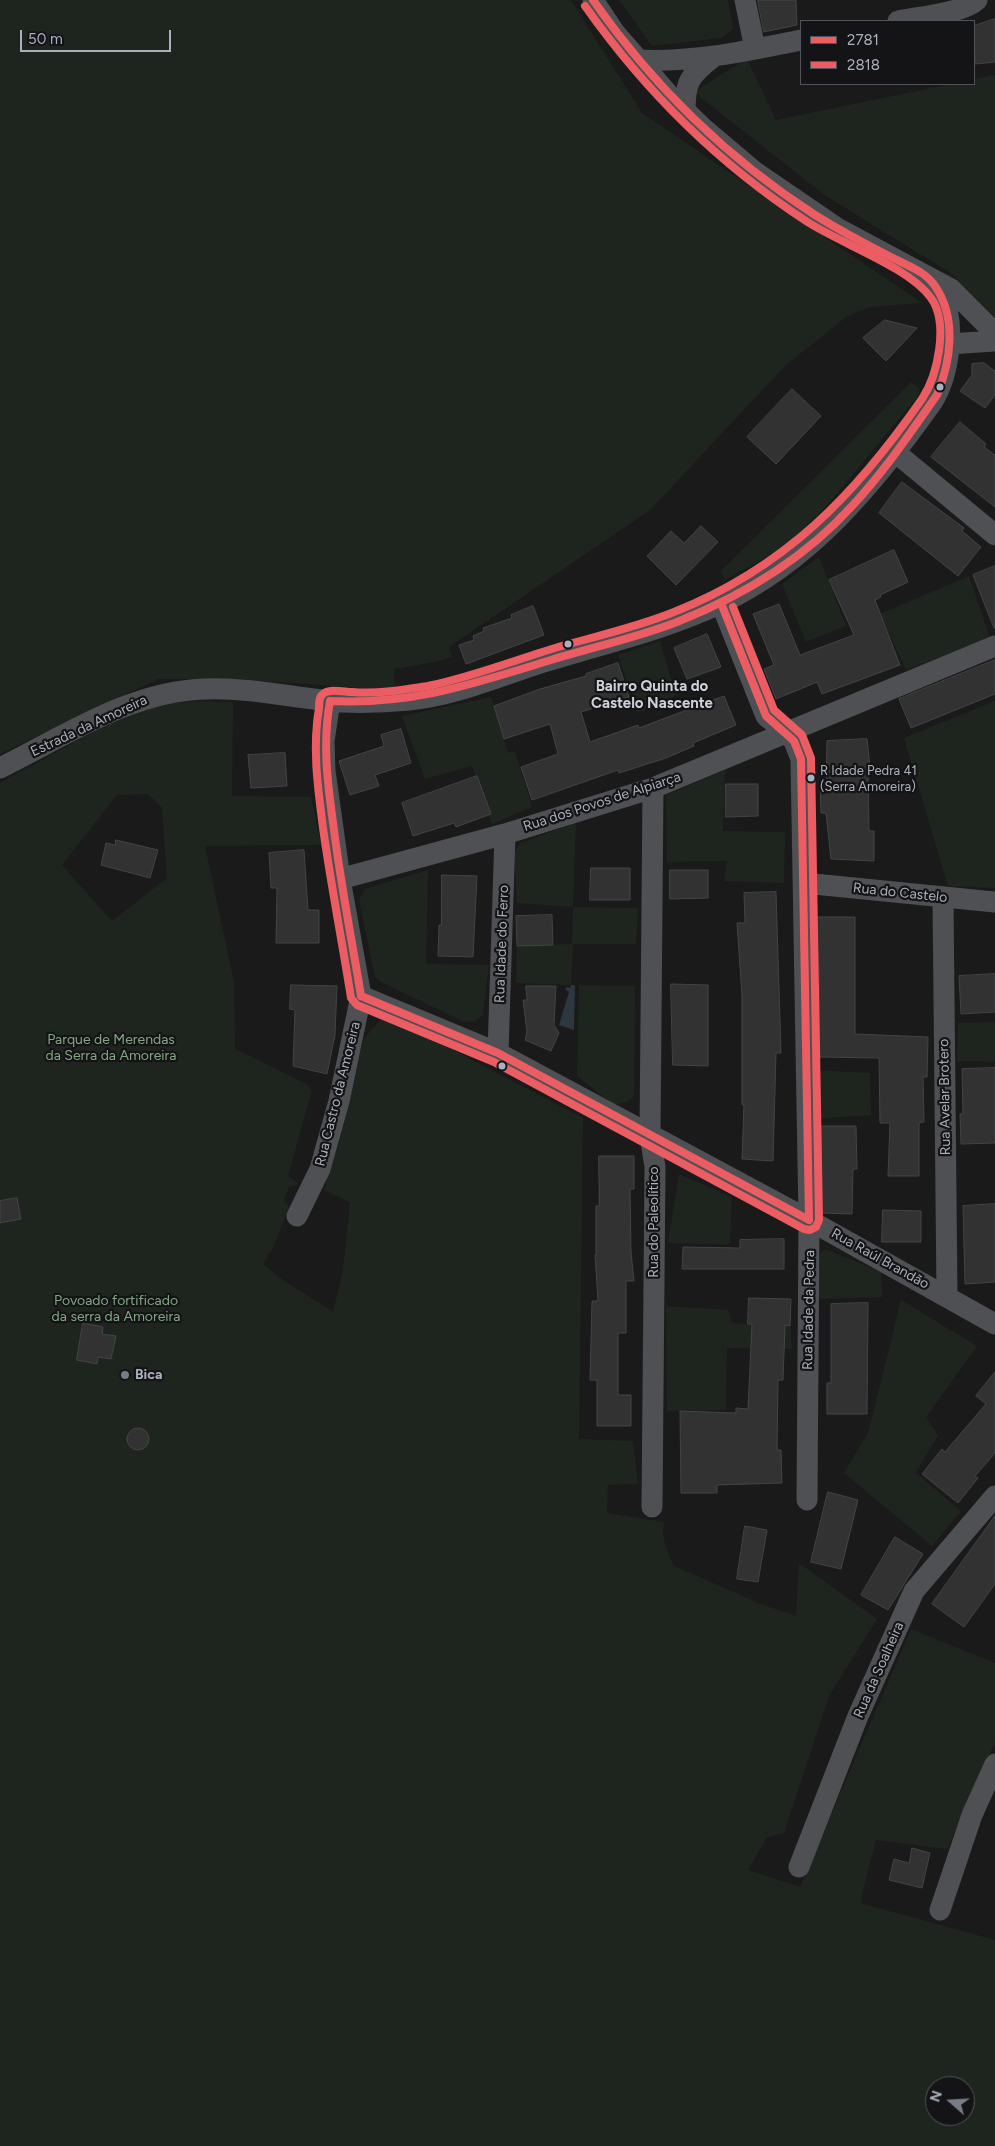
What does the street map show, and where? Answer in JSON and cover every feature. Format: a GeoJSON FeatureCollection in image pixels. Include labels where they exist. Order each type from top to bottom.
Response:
{"type":"FeatureCollection","features":[{"type":"Feature","properties":{"kind":"street"},"geometry":{"type":"LineString","coordinates":[[593,0],[614,33],[658,84],[685,112],[754,172],[815,215],[956,291],[995,333]]}},
{"type":"Feature","properties":{"kind":"street"},"geometry":{"type":"LineString","coordinates":[[745,0],[755,49]]}},
{"type":"Feature","properties":{"kind":"street"},"geometry":{"type":"LineString","coordinates":[[903,20],[972,5],[977,0]]}},
{"type":"Feature","properties":{"kind":"street"},"geometry":{"type":"LineString","coordinates":[[637,60],[670,62],[712,58],[800,40]]}},
{"type":"Feature","properties":{"kind":"street"},"geometry":{"type":"LineString","coordinates":[[658,84],[712,58]]}},
{"type":"Feature","properties":{"kind":"street"},"geometry":{"type":"LineString","coordinates":[[685,112],[686,87],[690,77],[712,58]]}},
{"type":"Feature","properties":{"kind":"street","name":"Estrada da Amoreira"},"geometry":{"type":"LineString","coordinates":[[0,768],[132,703],[170,692],[204,688],[235,689],[358,702],[409,700],[452,691],[664,626],[721,603],[778,570],[814,541],[852,506],[896,452],[937,395],[946,374],[948,319],[941,295],[932,282],[915,270]]}},
{"type":"Feature","properties":{"kind":"street"},"geometry":{"type":"LineString","coordinates":[[948,344],[995,341]]}},
{"type":"Feature","properties":{"kind":"street"},"geometry":{"type":"LineString","coordinates":[[896,452],[995,535]]}},
{"type":"Feature","properties":{"kind":"street","name":"Rua Idade da Pedra"},"geometry":{"type":"LineString","coordinates":[[721,603],[766,716],[786,732],[794,742],[801,759],[809,1220],[807,1500]]}},
{"type":"Feature","properties":{"kind":"street","name":"Rua dos Povos de Alpiarça"},"geometry":{"type":"LineString","coordinates":[[340,879],[505,834],[653,788],[995,646]]}},
{"type":"Feature","properties":{"kind":"street","name":"Rua Castro da Amoreira"},"geometry":{"type":"LineString","coordinates":[[297,1216],[320,1169],[341,1092],[361,996],[340,879],[324,754],[325,728],[330,700]]}},
{"type":"Feature","properties":{"kind":"street","name":"Rua do Paleolítico"},"geometry":{"type":"LineString","coordinates":[[652,1507],[655,1167],[650,1134],[653,788]]}},
{"type":"Feature","properties":{"kind":"street","name":"Rua Idade do Ferro"},"geometry":{"type":"LineString","coordinates":[[498,1053],[505,834]]}},
{"type":"Feature","properties":{"kind":"street","name":"Rua do Castelo"},"geometry":{"type":"LineString","coordinates":[[804,883],[995,902]]}},
{"type":"Feature","properties":{"kind":"street","name":"Rua Avelar Brotero"},"geometry":{"type":"LineString","coordinates":[[943,898],[946,1296]]}},
{"type":"Feature","properties":{"kind":"street","name":"Rua Raúl Brandão"},"geometry":{"type":"LineString","coordinates":[[361,996],[498,1053],[809,1220],[995,1324]]}},
{"type":"Feature","properties":{"kind":"street","name":"Rua da Soalheira"},"geometry":{"type":"LineString","coordinates":[[799,1867],[858,1716],[914,1591],[995,1496]]}},
{"type":"Feature","properties":{"kind":"street"},"geometry":{"type":"LineString","coordinates":[[940,1910],[972,1815],[995,1764]]}},
{"type":"Feature","properties":{"kind":"green space"},"geometry":{"type":"Polygon","coordinates":[[[0,0],[571,0],[642,113],[922,303],[869,307],[846,317],[786,365],[650,510],[449,647],[452,657],[394,669],[395,690],[234,679],[158,679],[0,754],[0,0]]]}},
{"type":"Feature","properties":{"kind":"green space"},"geometry":{"type":"Polygon","coordinates":[[[619,0],[728,0],[733,29],[721,38],[652,46],[619,0]]]}},
{"type":"Feature","properties":{"kind":"green space"},"geometry":{"type":"Polygon","coordinates":[[[747,59],[776,120],[946,85],[975,85],[975,79],[995,75],[995,317],[952,274],[823,194],[694,92],[747,59]]]}},
{"type":"Feature","properties":{"kind":"green space"},"geometry":{"type":"Polygon","coordinates":[[[911,382],[920,389],[918,396],[829,503],[786,546],[725,580],[721,571],[911,382]]]}},
{"type":"Feature","properties":{"kind":"green space"},"geometry":{"type":"Polygon","coordinates":[[[819,557],[846,626],[806,642],[782,584],[819,557]]]}},
{"type":"Feature","properties":{"kind":"green space"},"geometry":{"type":"Polygon","coordinates":[[[969,576],[990,638],[906,670],[880,614],[969,576]]]}},
{"type":"Feature","properties":{"kind":"green space"},"geometry":{"type":"Polygon","coordinates":[[[660,641],[676,696],[637,713],[618,655],[660,641]]]}},
{"type":"Feature","properties":{"kind":"green space"},"geometry":{"type":"Polygon","coordinates":[[[491,697],[508,753],[515,751],[532,807],[492,824],[472,766],[425,779],[402,716],[491,697]]]}},
{"type":"Feature","properties":{"kind":"green space"},"geometry":{"type":"Polygon","coordinates":[[[186,701],[233,702],[232,796],[311,797],[321,845],[205,846],[234,982],[235,1049],[306,1084],[312,1090],[288,1176],[299,1184],[289,1187],[284,1200],[289,1207],[273,1248],[263,1264],[277,1276],[333,1312],[343,1270],[350,1202],[324,1190],[365,1037],[381,1020],[396,1020],[583,1118],[579,1439],[633,1441],[638,1484],[608,1485],[607,1513],[664,1522],[664,1539],[674,1566],[761,1604],[796,1616],[799,1563],[877,1619],[829,1696],[784,1833],[767,1837],[748,1870],[800,1887],[911,1629],[995,1663],[995,1742],[947,1849],[876,1840],[860,1903],[995,1940],[995,2146],[0,2146],[0,783],[122,716],[157,706],[186,701]],[[148,794],[117,795],[62,865],[112,921],[167,878],[162,808],[148,794]]]}},
{"type":"Feature","properties":{"kind":"green space"},"geometry":{"type":"Polygon","coordinates":[[[995,701],[995,888],[948,886],[904,738],[995,701]]]}},
{"type":"Feature","properties":{"kind":"green space"},"geometry":{"type":"Polygon","coordinates":[[[725,770],[723,831],[785,832],[784,883],[724,881],[727,861],[667,862],[666,795],[725,770]]]}},
{"type":"Feature","properties":{"kind":"green space"},"geometry":{"type":"Polygon","coordinates":[[[576,823],[573,907],[517,903],[514,853],[520,843],[576,823]]]}},
{"type":"Feature","properties":{"kind":"green space"},"geometry":{"type":"Polygon","coordinates":[[[428,870],[426,964],[489,965],[483,1015],[475,1021],[464,1022],[381,982],[375,977],[359,900],[365,889],[428,870]]]}},
{"type":"Feature","properties":{"kind":"green space"},"geometry":{"type":"Polygon","coordinates":[[[573,907],[638,908],[636,944],[573,944],[571,985],[516,983],[517,946],[572,944],[573,907]]]}},
{"type":"Feature","properties":{"kind":"green space"},"geometry":{"type":"Polygon","coordinates":[[[579,985],[635,986],[634,1096],[627,1102],[614,1105],[577,1076],[579,985]]]}},
{"type":"Feature","properties":{"kind":"green space"},"geometry":{"type":"Polygon","coordinates":[[[995,1022],[995,1062],[957,1061],[958,1023],[995,1022]]]}},
{"type":"Feature","properties":{"kind":"green space"},"geometry":{"type":"Polygon","coordinates":[[[813,1070],[870,1073],[871,1115],[814,1119],[813,1070]]]}},
{"type":"Feature","properties":{"kind":"green space"},"geometry":{"type":"Polygon","coordinates":[[[679,1174],[732,1197],[730,1244],[668,1243],[679,1174]]]}},
{"type":"Feature","properties":{"kind":"green space"},"geometry":{"type":"Polygon","coordinates":[[[825,1249],[881,1272],[882,1297],[817,1299],[820,1254],[825,1249]]]}},
{"type":"Feature","properties":{"kind":"green space"},"geometry":{"type":"Polygon","coordinates":[[[901,1300],[977,1346],[926,1417],[938,1435],[916,1473],[961,1511],[932,1546],[844,1473],[868,1433],[901,1300]]]}},
{"type":"Feature","properties":{"kind":"green space"},"geometry":{"type":"Polygon","coordinates":[[[666,1306],[728,1310],[732,1323],[790,1326],[792,1349],[727,1348],[726,1410],[667,1411],[666,1306]]]}},
{"type":"Feature","properties":{"kind":"shaded area"},"geometry":{"type":"Polygon","coordinates":[[[571,985],[575,985],[574,1030],[559,1025],[569,992],[566,990],[566,987],[570,988],[571,985]]]}},
{"type":"Feature","properties":{"kind":"building"},"geometry":{"type":"Polygon","coordinates":[[[758,0],[796,0],[797,25],[764,32],[758,0]]]}},
{"type":"Feature","properties":{"kind":"building"},"geometry":{"type":"Polygon","coordinates":[[[995,19],[995,62],[975,64],[975,26],[995,19]]]}},
{"type":"Feature","properties":{"kind":"building"},"geometry":{"type":"Polygon","coordinates":[[[885,320],[917,328],[886,361],[863,338],[885,320]]]}},
{"type":"Feature","properties":{"kind":"building"},"geometry":{"type":"Polygon","coordinates":[[[984,363],[995,371],[995,395],[985,408],[960,391],[972,375],[972,364],[984,363]]]}},
{"type":"Feature","properties":{"kind":"building"},"geometry":{"type":"Polygon","coordinates":[[[792,389],[821,416],[776,464],[747,437],[792,389]]]}},
{"type":"Feature","properties":{"kind":"building"},"geometry":{"type":"Polygon","coordinates":[[[960,422],[986,444],[984,447],[995,455],[995,507],[931,457],[960,422]]]}},
{"type":"Feature","properties":{"kind":"building"},"geometry":{"type":"Polygon","coordinates":[[[902,482],[964,528],[962,531],[981,547],[958,576],[879,513],[902,482]]]}},
{"type":"Feature","properties":{"kind":"building"},"geometry":{"type":"Polygon","coordinates":[[[701,526],[718,542],[676,585],[647,556],[671,531],[684,543],[701,526]]]}},
{"type":"Feature","properties":{"kind":"building"},"geometry":{"type":"Polygon","coordinates":[[[894,550],[908,582],[880,595],[881,597],[875,600],[900,665],[822,694],[817,682],[776,699],[764,669],[774,665],[753,614],[779,604],[800,655],[854,635],[829,580],[894,550]]]}},
{"type":"Feature","properties":{"kind":"building"},"geometry":{"type":"Polygon","coordinates":[[[995,566],[995,628],[994,628],[973,575],[995,566]]]}},
{"type":"Feature","properties":{"kind":"building"},"geometry":{"type":"Polygon","coordinates":[[[533,606],[544,635],[466,664],[459,645],[474,640],[473,636],[484,631],[483,628],[512,618],[511,615],[533,606]]]}},
{"type":"Feature","properties":{"kind":"building"},"geometry":{"type":"Polygon","coordinates":[[[707,634],[721,667],[687,679],[674,648],[707,634]]]}},
{"type":"Feature","properties":{"kind":"building"},"geometry":{"type":"Polygon","coordinates":[[[995,660],[995,694],[911,728],[899,699],[995,660]]]}},
{"type":"Feature","properties":{"kind":"building"},"geometry":{"type":"Polygon","coordinates":[[[618,663],[629,697],[581,712],[590,742],[638,725],[639,728],[724,696],[736,725],[693,743],[694,746],[666,758],[619,773],[618,770],[532,800],[521,767],[558,754],[550,724],[504,739],[494,706],[540,689],[586,676],[586,674],[618,663]]]}},
{"type":"Feature","properties":{"kind":"building"},"geometry":{"type":"Polygon","coordinates":[[[401,729],[411,763],[375,775],[379,786],[350,795],[339,761],[384,746],[381,735],[401,729]]]}},
{"type":"Feature","properties":{"kind":"building"},"geometry":{"type":"Polygon","coordinates":[[[867,739],[870,767],[868,767],[869,831],[874,831],[874,861],[831,859],[826,813],[821,813],[820,783],[826,783],[827,741],[867,739]]]}},
{"type":"Feature","properties":{"kind":"building"},"geometry":{"type":"Polygon","coordinates":[[[285,753],[287,786],[251,788],[248,755],[285,753]]]}},
{"type":"Feature","properties":{"kind":"building"},"geometry":{"type":"Polygon","coordinates":[[[477,776],[491,814],[456,827],[454,823],[413,836],[402,803],[477,776]]]}},
{"type":"Feature","properties":{"kind":"building"},"geometry":{"type":"Polygon","coordinates":[[[726,784],[758,784],[758,816],[726,817],[726,784]]]}},
{"type":"Feature","properties":{"kind":"building"},"geometry":{"type":"Polygon","coordinates":[[[116,840],[158,850],[150,878],[101,865],[106,843],[115,845],[116,840]]]}},
{"type":"Feature","properties":{"kind":"building"},"geometry":{"type":"Polygon","coordinates":[[[304,850],[308,910],[319,910],[319,943],[276,943],[277,888],[271,888],[269,853],[304,850]]]}},
{"type":"Feature","properties":{"kind":"building"},"geometry":{"type":"Polygon","coordinates":[[[591,868],[630,868],[630,900],[590,900],[591,868]]]}},
{"type":"Feature","properties":{"kind":"building"},"geometry":{"type":"Polygon","coordinates":[[[670,870],[708,870],[708,898],[670,899],[670,870]]]}},
{"type":"Feature","properties":{"kind":"building"},"geometry":{"type":"Polygon","coordinates":[[[442,875],[477,876],[473,957],[438,956],[442,875]]]}},
{"type":"Feature","properties":{"kind":"building"},"geometry":{"type":"Polygon","coordinates":[[[776,892],[781,1053],[776,1053],[773,1161],[742,1159],[744,1105],[742,1105],[742,996],[737,923],[745,923],[744,893],[776,892]]]}},
{"type":"Feature","properties":{"kind":"building"},"geometry":{"type":"Polygon","coordinates":[[[552,915],[553,945],[517,946],[516,916],[552,915]]]}},
{"type":"Feature","properties":{"kind":"building"},"geometry":{"type":"Polygon","coordinates":[[[816,917],[855,917],[855,1034],[928,1037],[927,1077],[923,1077],[924,1122],[919,1123],[919,1176],[888,1176],[890,1123],[880,1123],[879,1058],[819,1057],[819,965],[817,965],[816,917]]]}},
{"type":"Feature","properties":{"kind":"building"},"geometry":{"type":"Polygon","coordinates":[[[995,974],[995,1012],[961,1014],[959,976],[995,974]]]}},
{"type":"Feature","properties":{"kind":"building"},"geometry":{"type":"Polygon","coordinates":[[[671,984],[708,985],[708,1066],[673,1065],[671,984]]]}},
{"type":"Feature","properties":{"kind":"building"},"geometry":{"type":"Polygon","coordinates":[[[291,985],[337,986],[335,1035],[327,1074],[293,1066],[295,1010],[290,1009],[291,985]]]}},
{"type":"Feature","properties":{"kind":"building"},"geometry":{"type":"Polygon","coordinates":[[[526,986],[556,986],[554,1025],[559,1033],[551,1051],[525,1040],[527,1032],[523,1000],[527,1000],[526,986]]]}},
{"type":"Feature","properties":{"kind":"building"},"geometry":{"type":"Polygon","coordinates":[[[995,1068],[995,1143],[961,1144],[960,1114],[963,1114],[962,1069],[995,1068]]]}},
{"type":"Feature","properties":{"kind":"building"},"geometry":{"type":"Polygon","coordinates":[[[820,1126],[856,1126],[857,1169],[853,1169],[852,1214],[821,1213],[820,1126]]]}},
{"type":"Feature","properties":{"kind":"building"},"geometry":{"type":"Polygon","coordinates":[[[599,1156],[634,1156],[634,1189],[630,1189],[631,1252],[634,1281],[626,1281],[626,1333],[618,1333],[618,1395],[631,1395],[631,1426],[597,1426],[597,1380],[590,1380],[592,1301],[598,1301],[595,1255],[596,1206],[599,1206],[599,1156]]]}},
{"type":"Feature","properties":{"kind":"building"},"geometry":{"type":"Polygon","coordinates":[[[17,1198],[21,1219],[0,1223],[0,1201],[17,1198]]]}},
{"type":"Feature","properties":{"kind":"building"},"geometry":{"type":"Polygon","coordinates":[[[995,1204],[995,1282],[965,1284],[963,1206],[995,1204]]]}},
{"type":"Feature","properties":{"kind":"building"},"geometry":{"type":"Polygon","coordinates":[[[883,1210],[921,1211],[921,1242],[882,1242],[883,1210]]]}},
{"type":"Feature","properties":{"kind":"building"},"geometry":{"type":"Polygon","coordinates":[[[784,1239],[784,1269],[682,1269],[683,1247],[740,1248],[740,1240],[784,1239]]]}},
{"type":"Feature","properties":{"kind":"building"},"geometry":{"type":"Polygon","coordinates":[[[749,1298],[791,1299],[790,1326],[785,1325],[783,1380],[778,1380],[777,1450],[781,1450],[782,1483],[717,1485],[717,1493],[681,1493],[680,1411],[736,1413],[736,1408],[748,1409],[752,1324],[748,1324],[749,1298]]]}},
{"type":"Feature","properties":{"kind":"building"},"geometry":{"type":"Polygon","coordinates":[[[868,1303],[867,1414],[827,1414],[827,1383],[831,1383],[831,1304],[868,1303]]]}},
{"type":"Feature","properties":{"kind":"building"},"geometry":{"type":"Polygon","coordinates":[[[83,1323],[103,1327],[102,1334],[116,1336],[111,1359],[98,1357],[97,1364],[77,1360],[83,1323]]]}},
{"type":"Feature","properties":{"kind":"building"},"geometry":{"type":"Polygon","coordinates":[[[995,1372],[995,1453],[975,1476],[978,1478],[958,1503],[922,1474],[942,1449],[945,1452],[986,1404],[976,1396],[995,1372]]]}},
{"type":"Feature","properties":{"kind":"building"},"geometry":{"type":"Polygon","coordinates":[[[138,1428],[146,1431],[149,1439],[146,1447],[138,1450],[130,1447],[127,1439],[130,1431],[138,1428]]]}},
{"type":"Feature","properties":{"kind":"building"},"geometry":{"type":"Polygon","coordinates":[[[828,1492],[858,1500],[841,1569],[811,1562],[828,1492]]]}},
{"type":"Feature","properties":{"kind":"building"},"geometry":{"type":"Polygon","coordinates":[[[995,1516],[995,1584],[964,1627],[932,1604],[995,1516]]]}},
{"type":"Feature","properties":{"kind":"building"},"geometry":{"type":"Polygon","coordinates":[[[745,1526],[767,1530],[758,1582],[737,1579],[745,1526]]]}},
{"type":"Feature","properties":{"kind":"building"},"geometry":{"type":"Polygon","coordinates":[[[895,1537],[923,1554],[888,1610],[861,1595],[895,1537]]]}},
{"type":"Feature","properties":{"kind":"building"},"geometry":{"type":"Polygon","coordinates":[[[912,1848],[930,1853],[922,1888],[889,1880],[894,1859],[909,1863],[912,1848]]]}},
{"type":"Feature","properties":{"kind":"transit line","name":"2781"},"geometry":{"type":"LineString","coordinates":[[330,701],[389,700],[469,685],[646,633],[701,612],[749,588],[793,559],[834,525],[852,506],[896,452],[937,395],[942,382],[948,354],[949,326],[942,298],[931,281],[915,269],[815,215],[783,193],[722,145],[666,91],[616,32],[593,0]]}},
{"type":"Feature","properties":{"kind":"transit line","name":"2818"},"geometry":{"type":"LineString","coordinates":[[585,6],[608,37],[658,96],[685,124],[743,175],[806,221],[873,256],[907,276],[921,287],[931,298],[939,321],[940,335],[937,363],[933,377],[922,399],[871,467],[843,497],[784,551],[750,574],[714,594],[646,622],[444,682],[400,690],[381,692],[333,691],[322,695],[319,702],[316,738],[318,783],[326,849],[351,998],[357,1005],[494,1062],[804,1229],[810,1230],[816,1227],[819,1220],[811,758],[802,735],[774,710],[733,607]]}},
{"type":"Feature","properties":{"kind":"transit line","name":"2781"},"geometry":{"type":"LineString","coordinates":[[721,603],[766,716],[794,741],[801,759],[809,1220]]}},
{"type":"Feature","properties":{"kind":"transit line","name":"2781"},"geometry":{"type":"LineString","coordinates":[[330,701],[326,734],[328,782],[340,872],[361,996]]}},
{"type":"Feature","properties":{"kind":"transit line","name":"2781"},"geometry":{"type":"LineString","coordinates":[[361,996],[498,1053],[809,1220]]}},
{"type":"Feature","properties":{"kind":"place","name":"R Idade Pedra 41 (Serra Amoreira)"},"geometry":{"type":"Point","coordinates":[811,778]}},
{"type":"Feature","properties":{"kind":"place","name":"Bica"},"geometry":{"type":"Point","coordinates":[125,1375]}},
{"type":"Feature","properties":{"kind":"district","name":"Bairro Quinta do Castelo Nascente"},"geometry":{"type":"Point","coordinates":[652,696]}},
{"type":"Feature","properties":{"kind":"park label","name":"Parque de Merendas da Serra da Amoreira"},"geometry":{"type":"Point","coordinates":[111,1048]}},
{"type":"Feature","properties":{"kind":"park label","name":"Povoado fortificado da serra da Amoreira"},"geometry":{"type":"Point","coordinates":[116,1309]}}]}
